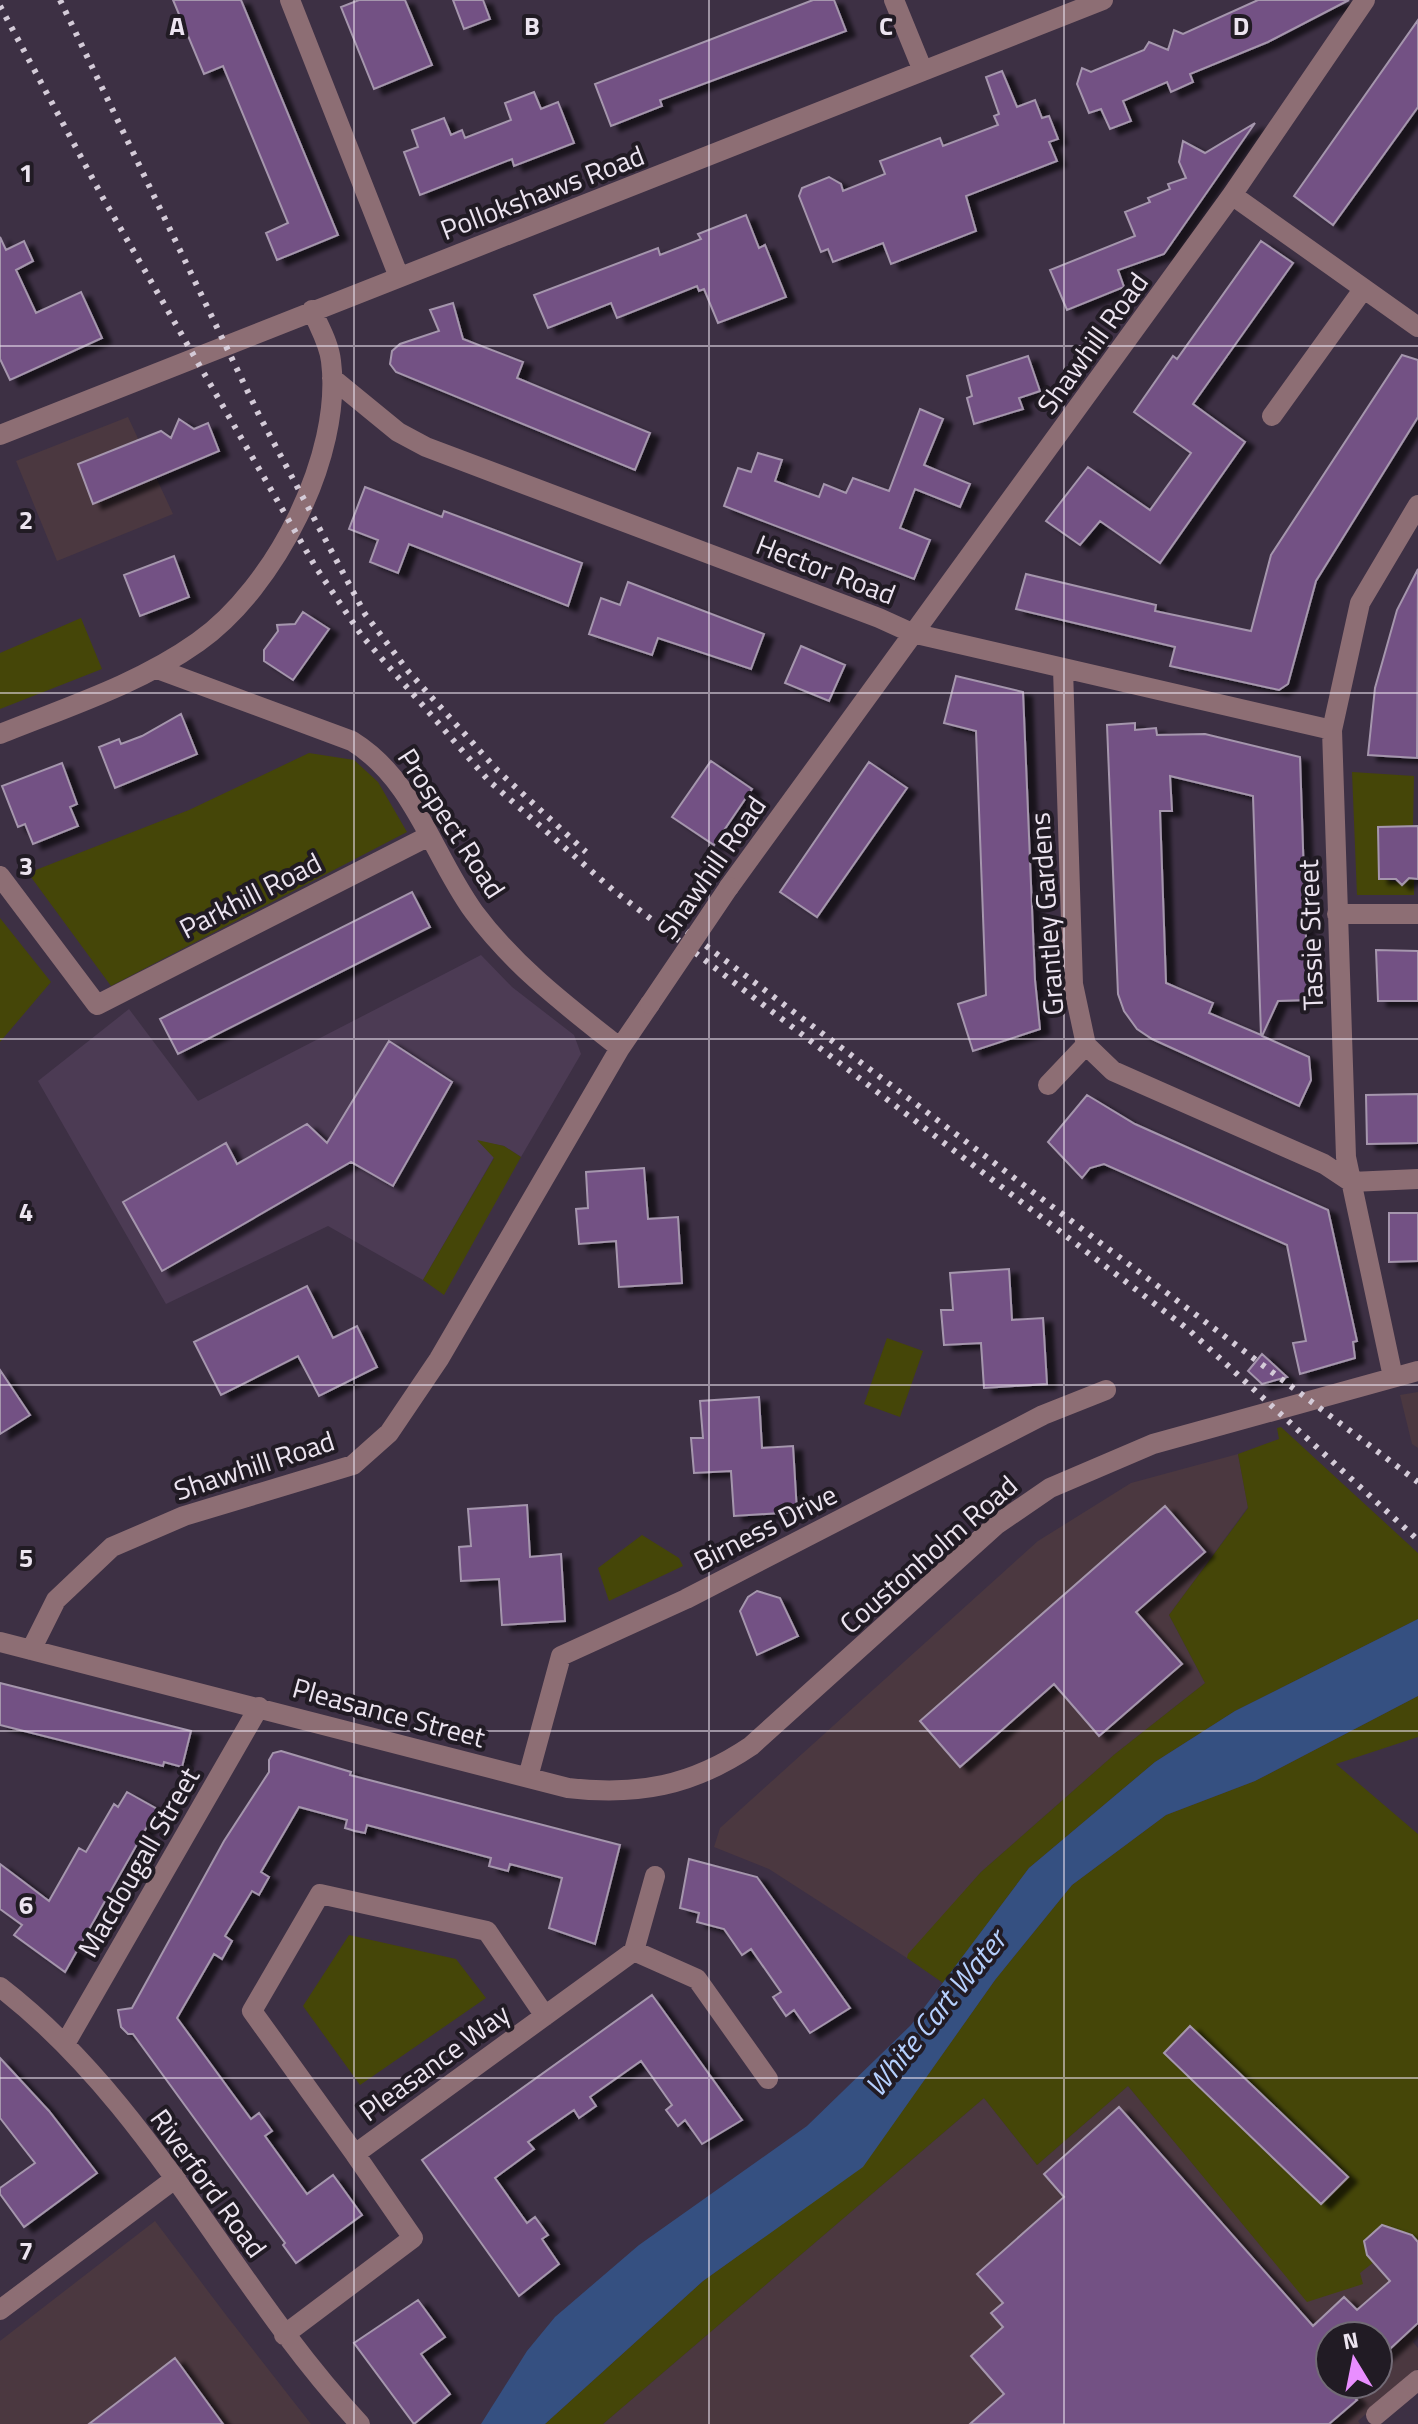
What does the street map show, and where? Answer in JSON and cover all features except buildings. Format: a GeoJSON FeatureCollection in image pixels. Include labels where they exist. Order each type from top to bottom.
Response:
{"type":"FeatureCollection","features":[{"type":"Feature","properties":{"kind":"street"},"geometry":{"type":"LineString","coordinates":[[290,0],[399,277]]}},
{"type":"Feature","properties":{"kind":"street"},"geometry":{"type":"LineString","coordinates":[[894,0],[923,71]]}},
{"type":"Feature","properties":{"kind":"street","name":"Pollokshaws Road"},"geometry":{"type":"LineString","coordinates":[[0,435],[1103,0]]}},
{"type":"Feature","properties":{"kind":"street","name":"Shawhill Road"},"geometry":{"type":"LineString","coordinates":[[31,1650],[56,1600],[112,1547],[184,1516],[353,1465],[389,1433],[439,1359],[620,1048],[729,887],[1232,195],[1365,0]]}},
{"type":"Feature","properties":{"kind":"street"},"geometry":{"type":"LineString","coordinates":[[1232,195],[1362,291],[1418,327]]}},
{"type":"Feature","properties":{"kind":"street"},"geometry":{"type":"LineString","coordinates":[[1272,416],[1362,291]]}},
{"type":"Feature","properties":{"kind":"street"},"geometry":{"type":"LineString","coordinates":[[0,734],[155,668],[200,641],[236,608],[260,579],[288,534],[324,445],[331,413],[332,378],[328,346],[312,310]]}},
{"type":"Feature","properties":{"kind":"street","name":"Hector Road"},"geometry":{"type":"LineString","coordinates":[[332,378],[398,432],[426,447],[912,633],[1332,730]]}},
{"type":"Feature","properties":{"kind":"street","name":"Tassie Street"},"geometry":{"type":"LineString","coordinates":[[1393,1377],[1346,1157],[1332,730],[1360,603],[1416,513]]}},
{"type":"Feature","properties":{"kind":"street","name":"Prospect Road"},"geometry":{"type":"LineString","coordinates":[[155,668],[352,741],[375,755],[394,774],[471,907],[497,940],[538,983],[620,1048]]}},
{"type":"Feature","properties":{"kind":"street","name":"Grantley Gardens"},"geometry":{"type":"LineString","coordinates":[[1063,669],[1073,984],[1086,1045],[1113,1071],[1324,1164],[1351,1182]]}},
{"type":"Feature","properties":{"kind":"street","name":"Parkhill Road"},"geometry":{"type":"LineString","coordinates":[[0,876],[97,1005],[429,836]]}},
{"type":"Feature","properties":{"kind":"street"},"geometry":{"type":"LineString","coordinates":[[1337,914],[1418,914]]}},
{"type":"Feature","properties":{"kind":"street"},"geometry":{"type":"LineString","coordinates":[[1048,1085],[1086,1045]]}},
{"type":"Feature","properties":{"kind":"street"},"geometry":{"type":"LineString","coordinates":[[1351,1182],[1418,1179]]}},
{"type":"Feature","properties":{"kind":"street","name":"Coustonholm Road"},"geometry":{"type":"LineString","coordinates":[[732,1759],[777,1724],[996,1525],[1050,1488],[1153,1444],[1418,1371]]}},
{"type":"Feature","properties":{"kind":"street","name":"Birness Drive"},"geometry":{"type":"LineString","coordinates":[[528,1777],[561,1656],[686,1599],[1043,1415],[1106,1390]]}},
{"type":"Feature","properties":{"kind":"street","name":"Pleasance Street"},"geometry":{"type":"LineString","coordinates":[[0,1642],[568,1788],[633,1792],[687,1781],[732,1759]]}},
{"type":"Feature","properties":{"kind":"street","name":"Macdougall Street"},"geometry":{"type":"LineString","coordinates":[[65,2044],[259,1707]]}},
{"type":"Feature","properties":{"kind":"street"},"geometry":{"type":"LineString","coordinates":[[655,1876],[634,1951],[697,1979],[768,2079]]}},
{"type":"Feature","properties":{"kind":"street","name":"Pleasance Way"},"geometry":{"type":"LineString","coordinates":[[284,2335],[413,2238],[252,2011],[320,1894],[487,1931],[545,2016]]}},
{"type":"Feature","properties":{"kind":"street","name":"Pleasance Way"},"geometry":{"type":"LineString","coordinates":[[355,2154],[634,1951]]}},
{"type":"Feature","properties":{"kind":"street","name":"Riverford Road"},"geometry":{"type":"LineString","coordinates":[[0,1987],[65,2044],[176,2178],[284,2335],[360,2424]]}},
{"type":"Feature","properties":{"kind":"street"},"geometry":{"type":"LineString","coordinates":[[0,2310],[176,2178]]}},
{"type":"Feature","properties":{"kind":"street"},"geometry":{"type":"LineString","coordinates":[[1376,2415],[1418,2380]]}},
{"type":"Feature","properties":{"kind":"shaded area"},"geometry":{"type":"Polygon","coordinates":[[[128,417],[173,514],[57,561],[16,461],[128,417]]]}},
{"type":"Feature","properties":{"kind":"shaded area"},"geometry":{"type":"Polygon","coordinates":[[[81,618],[102,669],[0,709],[0,653],[81,618]]]}},
{"type":"Feature","properties":{"kind":"shaded area"},"geometry":{"type":"Polygon","coordinates":[[[309,753],[354,760],[378,782],[407,832],[111,986],[28,873],[189,810],[309,753]]]}},
{"type":"Feature","properties":{"kind":"shaded area"},"geometry":{"type":"Polygon","coordinates":[[[1352,772],[1414,776],[1413,826],[1378,827],[1380,879],[1399,882],[1414,879],[1414,895],[1357,895],[1352,772]]]}},
{"type":"Feature","properties":{"kind":"shaded area"},"geometry":{"type":"Polygon","coordinates":[[[0,918],[51,982],[0,1042],[0,918]]]}},
{"type":"Feature","properties":{"kind":"shaded area"},"geometry":{"type":"Polygon","coordinates":[[[481,955],[512,987],[574,1035],[581,1054],[521,1157],[504,1146],[478,1141],[494,1157],[423,1280],[328,1226],[166,1304],[38,1081],[129,1009],[198,1101],[481,955]]]}},
{"type":"Feature","properties":{"kind":"shaded area"},"geometry":{"type":"Polygon","coordinates":[[[477,1140],[504,1146],[521,1157],[444,1295],[423,1280],[494,1158],[477,1140]]]}},
{"type":"Feature","properties":{"kind":"shaded area"},"geometry":{"type":"Polygon","coordinates":[[[887,1338],[923,1351],[900,1417],[864,1404],[887,1338]]]}},
{"type":"Feature","properties":{"kind":"shaded area"},"geometry":{"type":"Polygon","coordinates":[[[1418,1392],[1418,1448],[1412,1444],[1400,1395],[1418,1392]]]}},
{"type":"Feature","properties":{"kind":"shaded area"},"geometry":{"type":"Polygon","coordinates":[[[1281,1427],[1418,1553],[1418,1619],[1235,1711],[1155,1762],[1029,1868],[943,1983],[907,1958],[908,1954],[981,1872],[1115,1754],[1205,1683],[1169,1615],[1248,1508],[1238,1454],[1279,1439],[1277,1428],[1281,1427]]]}},
{"type":"Feature","properties":{"kind":"shaded area"},"geometry":{"type":"Polygon","coordinates":[[[1238,1454],[1248,1507],[1169,1615],[1205,1683],[1115,1754],[981,1872],[907,1958],[769,1869],[714,1847],[720,1828],[1038,1541],[1131,1483],[1238,1454]]]}},
{"type":"Feature","properties":{"kind":"shaded area"},"geometry":{"type":"Polygon","coordinates":[[[642,1535],[679,1558],[683,1566],[609,1601],[598,1568],[642,1535]]]}},
{"type":"Feature","properties":{"kind":"shaded area"},"geometry":{"type":"Polygon","coordinates":[[[1418,1696],[1418,1737],[1336,1764],[1418,1834],[1418,2242],[1410,2233],[1403,2239],[1382,2225],[1364,2241],[1367,2255],[1374,2262],[1360,2273],[1363,2284],[1307,2302],[1128,2086],[1037,2165],[984,2098],[603,2424],[545,2424],[703,2281],[863,2166],[995,1980],[1072,1885],[1166,1815],[1255,1781],[1418,1696]]]}},
{"type":"Feature","properties":{"kind":"shaded area"},"geometry":{"type":"Polygon","coordinates":[[[349,1935],[456,1959],[486,1998],[360,2085],[303,2006],[349,1935]]]}},
{"type":"Feature","properties":{"kind":"shaded area"},"geometry":{"type":"Polygon","coordinates":[[[1128,2086],[1307,2301],[1360,2273],[1367,2255],[1364,2241],[1382,2225],[1410,2232],[1418,2242],[1418,2336],[1413,2342],[1418,2348],[1418,2369],[1394,2390],[1394,2320],[1314,2320],[1314,2400],[1382,2400],[1358,2421],[1360,2424],[603,2424],[984,2098],[1037,2165],[1128,2086]]]}},
{"type":"Feature","properties":{"kind":"shaded area"},"geometry":{"type":"Polygon","coordinates":[[[155,2221],[311,2424],[0,2424],[0,2341],[155,2221]]]}},
{"type":"Feature","properties":{"kind":"water","name":"White Cart Water"},"geometry":{"type":"Polygon","coordinates":[[[1418,1619],[1418,1696],[1255,1781],[1166,1815],[1072,1885],[995,1980],[863,2167],[703,2281],[545,2424],[481,2424],[527,2351],[555,2317],[639,2245],[807,2126],[911,2025],[1029,1868],[1155,1762],[1235,1711],[1418,1619]]]}},
{"type":"Feature","properties":{"kind":"railway"},"geometry":{"type":"LineString","coordinates":[[60,0],[259,415],[365,614],[408,671],[498,771],[586,852]]}},
{"type":"Feature","properties":{"kind":"railway"},"geometry":{"type":"LineString","coordinates":[[0,6],[103,198],[315,566],[362,636],[489,781],[613,890],[1189,1330],[1418,1540]]}},
{"type":"Feature","properties":{"kind":"railway"},"geometry":{"type":"LineString","coordinates":[[677,924],[1418,1482]]}}]}
